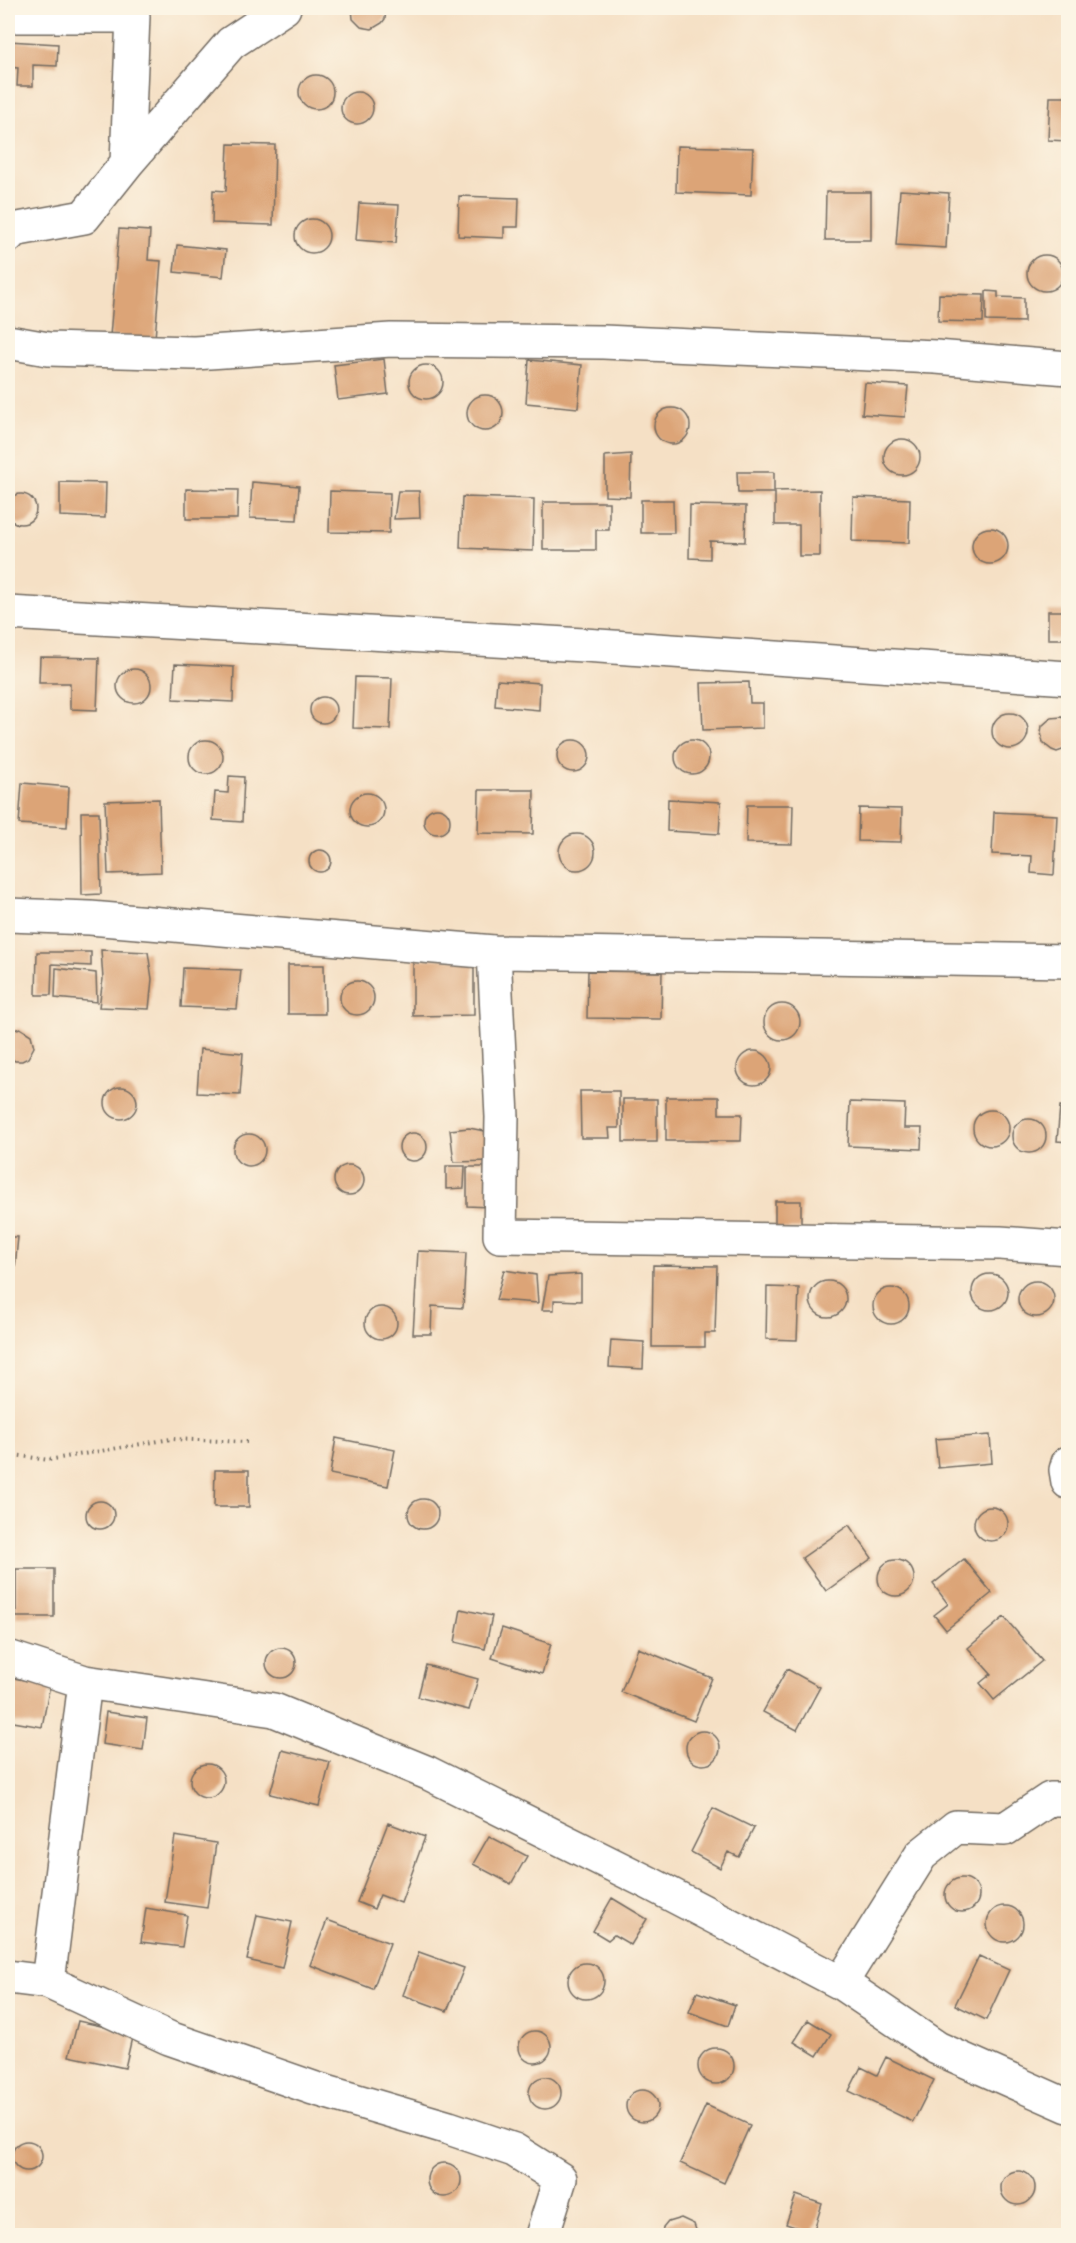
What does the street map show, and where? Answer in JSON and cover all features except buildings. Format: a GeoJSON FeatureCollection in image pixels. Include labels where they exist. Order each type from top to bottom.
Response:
{"type":"FeatureCollection","features":[{"type":"Feature","properties":{"kind":"street"},"geometry":{"type":"LineString","coordinates":[[9,232],[84,217],[127,163],[231,43],[284,8]]}},
{"type":"Feature","properties":{"kind":"street"},"geometry":{"type":"LineString","coordinates":[[8,16],[133,16],[127,163]]}},
{"type":"Feature","properties":{"kind":"street"},"geometry":{"type":"LineString","coordinates":[[8,342],[48,349],[194,353],[391,340],[603,342],[936,357],[1068,368]]}},
{"type":"Feature","properties":{"kind":"street"},"geometry":{"type":"LineString","coordinates":[[8,613],[573,644],[1068,678]]}},
{"type":"Feature","properties":{"kind":"street"},"geometry":{"type":"LineString","coordinates":[[8,915],[90,918],[494,952],[1068,962]]}},
{"type":"Feature","properties":{"kind":"street"},"geometry":{"type":"LineString","coordinates":[[494,952],[502,1117],[500,1236],[1000,1243],[1068,1248]]}},
{"type":"Feature","properties":{"kind":"street"},"geometry":{"type":"LineString","coordinates":[[1068,1463],[1066,1470],[1068,1482]]}},
{"type":"Feature","properties":{"kind":"street"},"geometry":{"type":"LineString","coordinates":[[8,1657],[85,1682],[274,1710],[428,1773],[649,1883],[841,1983],[937,2048],[1068,2106]]}},
{"type":"Feature","properties":{"kind":"street"},"geometry":{"type":"LineString","coordinates":[[48,1982],[85,1682]]}},
{"type":"Feature","properties":{"kind":"street"},"geometry":{"type":"LineString","coordinates":[[841,1983],[921,1855],[956,1827],[1005,1829],[1050,1799],[1066,1794]]}},
{"type":"Feature","properties":{"kind":"street"},"geometry":{"type":"LineString","coordinates":[[8,1977],[48,1982],[169,2038],[313,2088],[449,2128],[514,2150],[560,2179],[542,2235]]}},
{"type":"Feature","properties":{"kind":"path"},"geometry":{"type":"LineString","coordinates":[[8,1454],[48,1460],[171,1439],[247,1442]]}}]}
